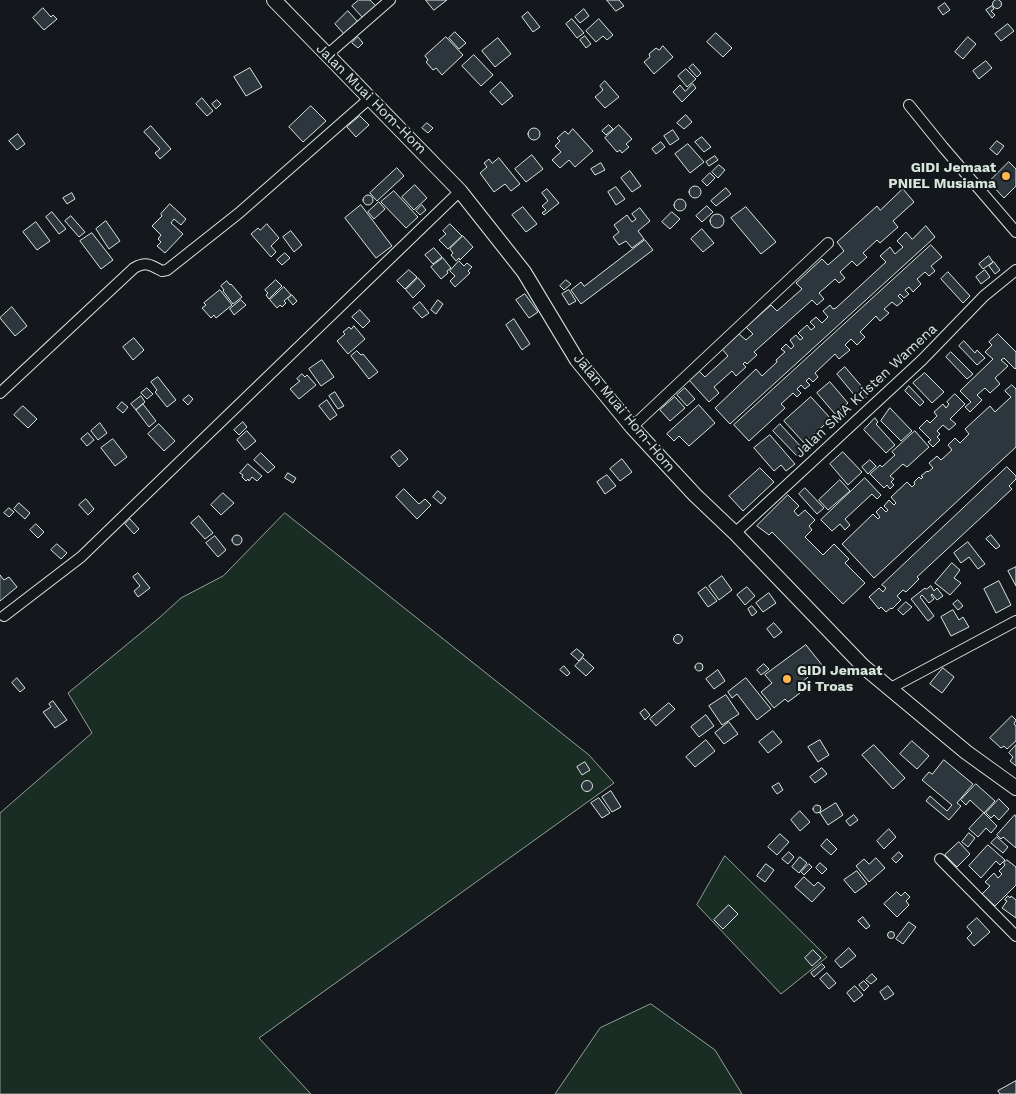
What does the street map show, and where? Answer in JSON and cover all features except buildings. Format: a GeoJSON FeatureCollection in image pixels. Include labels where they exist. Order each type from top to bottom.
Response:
{"type":"FeatureCollection","features":[{"type":"Feature","properties":{"kind":"street","name":"Jalan Muai Hom-Hom"},"geometry":{"type":"LineString","coordinates":[[274,0],[460,191],[524,272],[577,360],[632,427],[694,495],[735,533],[864,667],[966,752],[1016,788]]}},
{"type":"Feature","properties":{"kind":"street"},"geometry":{"type":"LineString","coordinates":[[326,55],[390,0]]}},
{"type":"Feature","properties":{"kind":"street"},"geometry":{"type":"LineString","coordinates":[[0,393],[134,268],[149,263],[162,271],[167,270],[239,213],[370,98]]}},
{"type":"Feature","properties":{"kind":"street"},"geometry":{"type":"LineString","coordinates":[[908,105],[1016,232]]}},
{"type":"Feature","properties":{"kind":"street"},"geometry":{"type":"LineString","coordinates":[[4,616],[81,557],[460,191]]}},
{"type":"Feature","properties":{"kind":"street"},"geometry":{"type":"LineString","coordinates":[[632,427],[828,243]]}},
{"type":"Feature","properties":{"kind":"street","name":"Jalan SMA Kristen Wamena"},"geometry":{"type":"LineString","coordinates":[[735,533],[922,360],[984,296],[1016,270]]}},
{"type":"Feature","properties":{"kind":"street"},"geometry":{"type":"LineString","coordinates":[[889,688],[1016,621]]}},
{"type":"Feature","properties":{"kind":"street"},"geometry":{"type":"LineString","coordinates":[[940,859],[1016,936]]}},
{"type":"Feature","properties":{"kind":"green space"},"geometry":{"type":"Polygon","coordinates":[[[285,513],[589,755],[614,783],[259,1038],[311,1094],[0,1094],[0,813],[92,733],[68,693],[181,598],[223,576],[285,513]]]}},
{"type":"Feature","properties":{"kind":"green space"},"geometry":{"type":"Polygon","coordinates":[[[725,856],[827,957],[781,994],[697,905],[725,856]]]}},
{"type":"Feature","properties":{"kind":"green space"},"geometry":{"type":"Polygon","coordinates":[[[651,1004],[715,1050],[742,1094],[555,1094],[600,1028],[651,1004]]]}},
{"type":"Feature","properties":{"kind":"place","name":"GIDI Jemaat PNIEL Musiama"},"geometry":{"type":"Point","coordinates":[1006,176]}},
{"type":"Feature","properties":{"kind":"place","name":"GIDI Jemaat Di Troas"},"geometry":{"type":"Point","coordinates":[787,679]}}]}
